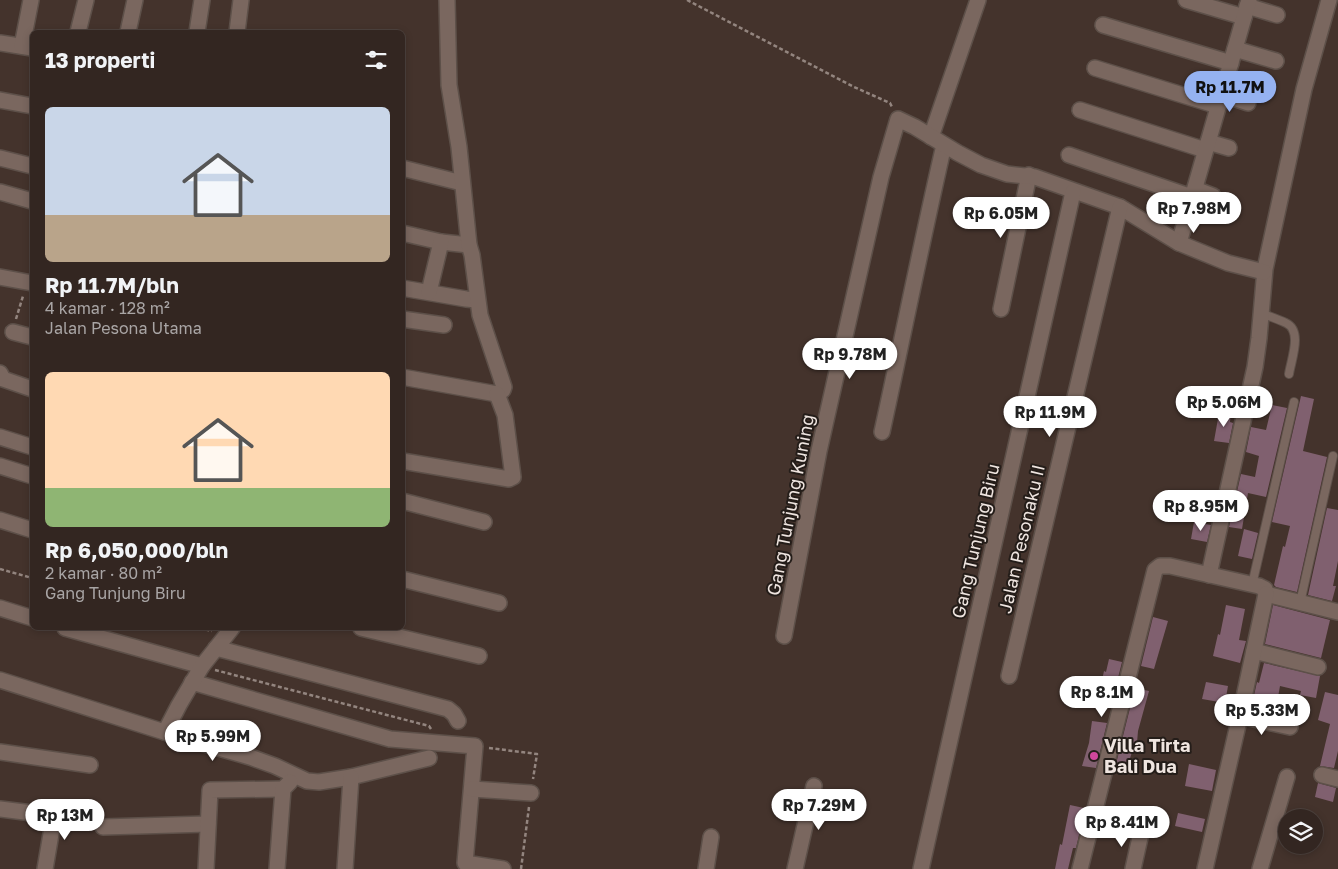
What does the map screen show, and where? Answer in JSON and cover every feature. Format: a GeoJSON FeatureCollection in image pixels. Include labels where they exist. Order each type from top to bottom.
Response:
{"type":"FeatureCollection","features":[{"type":"Feature","properties":{"kind":"street"},"geometry":{"type":"LineString","coordinates":[[0,43],[27,47],[31,0]]}},
{"type":"Feature","properties":{"kind":"street"},"geometry":{"type":"LineString","coordinates":[[78,30],[86,0]]}},
{"type":"Feature","properties":{"kind":"street"},"geometry":{"type":"LineString","coordinates":[[128,30],[135,0]]}},
{"type":"Feature","properties":{"kind":"street"},"geometry":{"type":"LineString","coordinates":[[198,30],[202,0]]}},
{"type":"Feature","properties":{"kind":"street"},"geometry":{"type":"LineString","coordinates":[[237,30],[241,0]]}},
{"type":"Feature","properties":{"kind":"street"},"geometry":{"type":"LineString","coordinates":[[447,0],[449,85],[457,126],[469,245],[472,255],[477,300],[484,329],[504,388],[498,394]]}},
{"type":"Feature","properties":{"kind":"street"},"geometry":{"type":"LineString","coordinates":[[931,137],[978,0]]}},
{"type":"Feature","properties":{"kind":"street"},"geometry":{"type":"LineString","coordinates":[[1186,0],[1246,8],[1277,15]]}},
{"type":"Feature","properties":{"kind":"street"},"geometry":{"type":"LineString","coordinates":[[1209,575],[1255,367],[1264,272],[1304,90],[1330,0]]}},
{"type":"Feature","properties":{"kind":"street"},"geometry":{"type":"LineString","coordinates":[[1179,243],[1246,8]]}},
{"type":"Feature","properties":{"kind":"street"},"geometry":{"type":"LineString","coordinates":[[1103,25],[1233,56],[1276,61]]}},
{"type":"Feature","properties":{"kind":"street"},"geometry":{"type":"LineString","coordinates":[[1095,68],[1220,100],[1248,103]]}},
{"type":"Feature","properties":{"kind":"street"},"geometry":{"type":"LineString","coordinates":[[0,100],[30,106]]}},
{"type":"Feature","properties":{"kind":"street"},"geometry":{"type":"LineString","coordinates":[[1080,110],[1207,146],[1229,148]]}},
{"type":"Feature","properties":{"kind":"street"},"geometry":{"type":"LineString","coordinates":[[898,119],[958,153],[992,169],[1007,174],[1029,175],[1120,207],[1179,243],[1228,263],[1264,272]]}},
{"type":"Feature","properties":{"kind":"street","name":"Gang Tunjung Kuning"},"geometry":{"type":"LineString","coordinates":[[784,636],[819,451],[881,177],[898,119]]}},
{"type":"Feature","properties":{"kind":"street"},"geometry":{"type":"LineString","coordinates":[[882,432],[911,301],[923,235],[944,145]]}},
{"type":"Feature","properties":{"kind":"street"},"geometry":{"type":"LineString","coordinates":[[1069,155],[1193,193],[1214,196]]}},
{"type":"Feature","properties":{"kind":"street"},"geometry":{"type":"LineString","coordinates":[[0,158],[30,166]]}},
{"type":"Feature","properties":{"kind":"street"},"geometry":{"type":"LineString","coordinates":[[405,169],[462,183]]}},
{"type":"Feature","properties":{"kind":"street"},"geometry":{"type":"LineString","coordinates":[[1001,309],[1029,175]]}},
{"type":"Feature","properties":{"kind":"street"},"geometry":{"type":"LineString","coordinates":[[0,192],[30,200]]}},
{"type":"Feature","properties":{"kind":"street","name":"Gang Tunjung Biru"},"geometry":{"type":"LineString","coordinates":[[921,869],[1073,192]]}},
{"type":"Feature","properties":{"kind":"street","name":"Jalan Pesonaku II"},"geometry":{"type":"LineString","coordinates":[[1009,676],[1120,207]]}},
{"type":"Feature","properties":{"kind":"street"},"geometry":{"type":"LineString","coordinates":[[405,234],[440,242],[469,245]]}},
{"type":"Feature","properties":{"kind":"street"},"geometry":{"type":"LineString","coordinates":[[430,292],[440,242]]}},
{"type":"Feature","properties":{"kind":"street"},"geometry":{"type":"LineString","coordinates":[[0,277],[29,283]]}},
{"type":"Feature","properties":{"kind":"street"},"geometry":{"type":"LineString","coordinates":[[405,288],[477,300]]}},
{"type":"Feature","properties":{"kind":"street"},"geometry":{"type":"LineString","coordinates":[[405,318],[444,325]]}},
{"type":"Feature","properties":{"kind":"street"},"geometry":{"type":"LineString","coordinates":[[13,332],[30,336]]}},
{"type":"Feature","properties":{"kind":"street"},"geometry":{"type":"LineString","coordinates":[[0,369],[4,379],[30,387]]}},
{"type":"Feature","properties":{"kind":"street"},"geometry":{"type":"LineString","coordinates":[[405,378],[498,394]]}},
{"type":"Feature","properties":{"kind":"street"},"geometry":{"type":"LineString","coordinates":[[405,462],[509,479],[513,477],[505,415],[498,394]]}},
{"type":"Feature","properties":{"kind":"street"},"geometry":{"type":"LineString","coordinates":[[0,438],[30,446]]}},
{"type":"Feature","properties":{"kind":"street"},"geometry":{"type":"LineString","coordinates":[[0,466],[30,475]]}},
{"type":"Feature","properties":{"kind":"street"},"geometry":{"type":"LineString","coordinates":[[405,502],[484,522]]}},
{"type":"Feature","properties":{"kind":"street"},"geometry":{"type":"LineString","coordinates":[[0,520],[30,529]]}},
{"type":"Feature","properties":{"kind":"street"},"geometry":{"type":"LineString","coordinates":[[1080,869],[1153,574],[1157,568],[1167,565],[1252,585],[1264,589],[1266,594],[1204,869]]}},
{"type":"Feature","properties":{"kind":"street"},"geometry":{"type":"LineString","coordinates":[[405,579],[498,603]]}},
{"type":"Feature","properties":{"kind":"street"},"geometry":{"type":"LineString","coordinates":[[1266,594],[1338,612]]}},
{"type":"Feature","properties":{"kind":"street"},"geometry":{"type":"LineString","coordinates":[[0,608],[30,617]]}},
{"type":"Feature","properties":{"kind":"street"},"geometry":{"type":"LineString","coordinates":[[72,630],[202,666]]}},
{"type":"Feature","properties":{"kind":"street"},"geometry":{"type":"LineString","coordinates":[[165,732],[202,666],[230,630]]}},
{"type":"Feature","properties":{"kind":"street"},"geometry":{"type":"LineString","coordinates":[[369,630],[478,656]]}},
{"type":"Feature","properties":{"kind":"street"},"geometry":{"type":"LineString","coordinates":[[216,648],[448,709],[458,721]]}},
{"type":"Feature","properties":{"kind":"street"},"geometry":{"type":"LineString","coordinates":[[1254,651],[1318,667]]}},
{"type":"Feature","properties":{"kind":"street"},"geometry":{"type":"LineString","coordinates":[[0,680],[250,757],[307,781],[313,782],[351,777],[429,758]]}},
{"type":"Feature","properties":{"kind":"street"},"geometry":{"type":"LineString","coordinates":[[192,682],[390,740],[475,746],[465,863],[503,869]]}},
{"type":"Feature","properties":{"kind":"street"},"geometry":{"type":"LineString","coordinates":[[1240,716],[1290,727]]}},
{"type":"Feature","properties":{"kind":"street"},"geometry":{"type":"LineString","coordinates":[[0,752],[90,765]]}},
{"type":"Feature","properties":{"kind":"street"},"geometry":{"type":"LineString","coordinates":[[277,869],[284,789],[296,775]]}},
{"type":"Feature","properties":{"kind":"street"},"geometry":{"type":"LineString","coordinates":[[1322,775],[1338,779]]}},
{"type":"Feature","properties":{"kind":"street"},"geometry":{"type":"LineString","coordinates":[[345,869],[351,777]]}},
{"type":"Feature","properties":{"kind":"street"},"geometry":{"type":"LineString","coordinates":[[1260,869],[1287,777]]}},
{"type":"Feature","properties":{"kind":"street"},"geometry":{"type":"LineString","coordinates":[[795,869],[814,786]]}},
{"type":"Feature","properties":{"kind":"street"},"geometry":{"type":"LineString","coordinates":[[206,869],[210,790],[284,789]]}},
{"type":"Feature","properties":{"kind":"street"},"geometry":{"type":"LineString","coordinates":[[472,789],[531,793]]}},
{"type":"Feature","properties":{"kind":"street"},"geometry":{"type":"LineString","coordinates":[[0,809],[48,815],[52,818],[53,822],[45,869]]}},
{"type":"Feature","properties":{"kind":"street"},"geometry":{"type":"LineString","coordinates":[[103,827],[208,824]]}},
{"type":"Feature","properties":{"kind":"street"},"geometry":{"type":"LineString","coordinates":[[1133,869],[1141,833]]}},
{"type":"Feature","properties":{"kind":"street"},"geometry":{"type":"LineString","coordinates":[[706,869],[711,837]]}},
{"type":"Feature","properties":{"kind":"lane"},"geometry":{"type":"LineString","coordinates":[[1260,313],[1288,323],[1293,329],[1295,335],[1294,347],[1289,374]]}},
{"type":"Feature","properties":{"kind":"lane"},"geometry":{"type":"LineString","coordinates":[[1252,585],[1294,402]]}},
{"type":"Feature","properties":{"kind":"lane"},"geometry":{"type":"LineString","coordinates":[[1300,602],[1333,456]]}},
{"type":"Feature","properties":{"kind":"path"},"geometry":{"type":"LineString","coordinates":[[687,0],[854,87],[890,103],[898,119]]}},
{"type":"Feature","properties":{"kind":"path"},"geometry":{"type":"LineString","coordinates":[[13,332],[29,283]]}},
{"type":"Feature","properties":{"kind":"path"},"geometry":{"type":"LineString","coordinates":[[0,569],[30,577]]}},
{"type":"Feature","properties":{"kind":"path"},"geometry":{"type":"LineString","coordinates":[[202,666],[429,726],[444,743]]}},
{"type":"Feature","properties":{"kind":"building"},"geometry":{"type":"Polygon","coordinates":[[[1301,396],[1314,399],[1303,451],[1327,457],[1297,592],[1274,585],[1283,546],[1285,547],[1290,526],[1272,522],[1301,396]]]}},
{"type":"Feature","properties":{"kind":"building"},"geometry":{"type":"Polygon","coordinates":[[[1272,405],[1287,408],[1266,497],[1248,493],[1242,529],[1229,527],[1241,474],[1255,477],[1259,456],[1246,452],[1251,427],[1266,430],[1272,405]]]}},
{"type":"Feature","properties":{"kind":"building"},"geometry":{"type":"Polygon","coordinates":[[[1219,413],[1231,414],[1230,422],[1233,423],[1229,443],[1214,441],[1219,413]]]}},
{"type":"Feature","properties":{"kind":"building"},"geometry":{"type":"Polygon","coordinates":[[[1327,508],[1338,510],[1338,561],[1333,586],[1336,586],[1332,601],[1308,595],[1327,508]]]}},
{"type":"Feature","properties":{"kind":"building"},"geometry":{"type":"Polygon","coordinates":[[[1194,522],[1211,525],[1207,542],[1191,539],[1194,522]]]}},
{"type":"Feature","properties":{"kind":"building"},"geometry":{"type":"Polygon","coordinates":[[[1244,529],[1258,533],[1252,559],[1238,556],[1244,529]]]}},
{"type":"Feature","properties":{"kind":"building"},"geometry":{"type":"Polygon","coordinates":[[[1226,605],[1245,609],[1239,640],[1246,641],[1240,663],[1213,656],[1218,634],[1220,635],[1226,605]]]}},
{"type":"Feature","properties":{"kind":"building"},"geometry":{"type":"Polygon","coordinates":[[[1273,605],[1330,620],[1321,658],[1265,644],[1273,605]]]}},
{"type":"Feature","properties":{"kind":"building"},"geometry":{"type":"Polygon","coordinates":[[[1153,617],[1168,621],[1154,669],[1141,666],[1153,617]]]}},
{"type":"Feature","properties":{"kind":"building"},"geometry":{"type":"Polygon","coordinates":[[[1109,659],[1122,662],[1112,702],[1098,699],[1104,671],[1106,672],[1109,659]]]}},
{"type":"Feature","properties":{"kind":"building"},"geometry":{"type":"Polygon","coordinates":[[[1264,663],[1320,676],[1316,698],[1300,695],[1301,691],[1280,686],[1275,714],[1251,709],[1257,682],[1259,683],[1264,663]]]}},
{"type":"Feature","properties":{"kind":"building"},"geometry":{"type":"Polygon","coordinates":[[[1206,682],[1228,686],[1225,703],[1202,699],[1206,682]]]}},
{"type":"Feature","properties":{"kind":"building"},"geometry":{"type":"Polygon","coordinates":[[[1135,688],[1149,691],[1138,731],[1137,743],[1135,742],[1125,775],[1114,772],[1135,688]]]}},
{"type":"Feature","properties":{"kind":"building"},"geometry":{"type":"Polygon","coordinates":[[[1325,692],[1338,695],[1338,751],[1334,768],[1320,766],[1330,724],[1318,720],[1325,692]]]}},
{"type":"Feature","properties":{"kind":"building"},"geometry":{"type":"Polygon","coordinates":[[[1092,721],[1107,723],[1096,768],[1082,766],[1089,743],[1092,721]]]}},
{"type":"Feature","properties":{"kind":"building"},"geometry":{"type":"Polygon","coordinates":[[[1189,764],[1216,770],[1212,791],[1185,786],[1189,764]]]}},
{"type":"Feature","properties":{"kind":"building"},"geometry":{"type":"Polygon","coordinates":[[[1318,783],[1336,788],[1333,802],[1315,797],[1318,783]]]}},
{"type":"Feature","properties":{"kind":"building"},"geometry":{"type":"Polygon","coordinates":[[[1070,805],[1084,808],[1076,848],[1073,848],[1068,869],[1055,869],[1060,844],[1062,845],[1070,805]]]}},
{"type":"Feature","properties":{"kind":"building"},"geometry":{"type":"Polygon","coordinates":[[[1178,813],[1205,819],[1202,832],[1175,826],[1178,813]]]}},
{"type":"Feature","properties":{"kind":"place","name":"Villa Tirta Bali Dua"},"geometry":{"type":"Point","coordinates":[1094,756]}}]}
